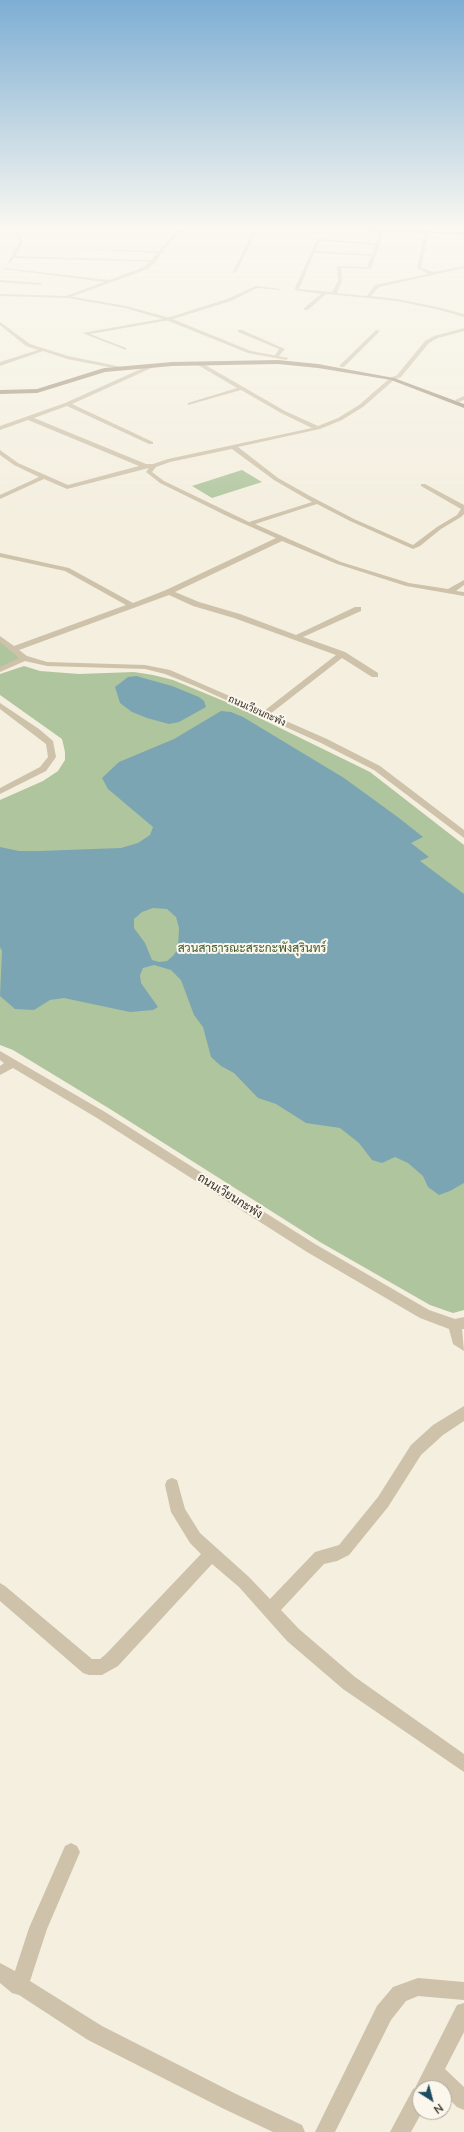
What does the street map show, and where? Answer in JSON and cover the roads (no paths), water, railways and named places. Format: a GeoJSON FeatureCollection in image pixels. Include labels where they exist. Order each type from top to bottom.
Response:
{"type":"FeatureCollection","features":[{"type":"Feature","properties":{"kind":"main road"},"geometry":{"type":"LineString","coordinates":[[246,360],[251,353]]}},
{"type":"Feature","properties":{"kind":"main road"},"geometry":{"type":"LineString","coordinates":[[236,362],[286,358],[399,376],[461,399],[464,405]]}},
{"type":"Feature","properties":{"kind":"main road"},"geometry":{"type":"LineString","coordinates":[[0,392],[37,391],[90,373],[124,368],[277,359],[392,379],[464,405]]}},
{"type":"Feature","properties":{"kind":"street"},"geometry":{"type":"LineString","coordinates":[[8,329],[28,345],[42,350],[124,368]]}},
{"type":"Feature","properties":{"kind":"street"},"geometry":{"type":"LineString","coordinates":[[105,329],[84,333],[124,349]]}},
{"type":"Feature","properties":{"kind":"street"},"geometry":{"type":"LineString","coordinates":[[194,329],[266,359],[286,358]]}},
{"type":"Feature","properties":{"kind":"street"},"geometry":{"type":"LineString","coordinates":[[0,452],[16,464],[67,487],[144,466],[154,466],[318,428],[340,419],[361,406],[392,379],[399,376],[418,351],[427,342],[436,337],[462,329]]}},
{"type":"Feature","properties":{"kind":"street"},"geometry":{"type":"LineString","coordinates":[[240,331],[282,349],[277,359]]}},
{"type":"Feature","properties":{"kind":"street"},"geometry":{"type":"LineString","coordinates":[[342,366],[378,331]]}},
{"type":"Feature","properties":{"kind":"street"},"geometry":{"type":"LineString","coordinates":[[0,364],[42,350]]}},
{"type":"Feature","properties":{"kind":"street"},"geometry":{"type":"LineString","coordinates":[[251,353],[277,359]]}},
{"type":"Feature","properties":{"kind":"street"},"geometry":{"type":"LineString","coordinates":[[198,363],[283,412],[318,428]]}},
{"type":"Feature","properties":{"kind":"street"},"geometry":{"type":"LineString","coordinates":[[0,428],[67,404],[154,366]]}},
{"type":"Feature","properties":{"kind":"street"},"geometry":{"type":"LineString","coordinates":[[190,404],[242,388]]}},
{"type":"Feature","properties":{"kind":"street"},"geometry":{"type":"LineString","coordinates":[[67,404],[151,443]]}},
{"type":"Feature","properties":{"kind":"street"},"geometry":{"type":"LineString","coordinates":[[29,418],[144,466]]}},
{"type":"Feature","properties":{"kind":"street"},"geometry":{"type":"LineString","coordinates":[[234,447],[276,479],[352,520],[412,547],[418,545],[439,528],[459,516],[464,509],[423,485]]}},
{"type":"Feature","properties":{"kind":"street"},"geometry":{"type":"LineString","coordinates":[[154,466],[149,472],[162,482],[248,524],[339,563],[408,585],[464,594]]}},
{"type":"Feature","properties":{"kind":"street"},"geometry":{"type":"LineString","coordinates":[[0,497],[43,477]]}},
{"type":"Feature","properties":{"kind":"street"},"geometry":{"type":"LineString","coordinates":[[248,524],[317,502]]}},
{"type":"Feature","properties":{"kind":"street"},"geometry":{"type":"LineString","coordinates":[[14,649],[169,592],[282,538]]}},
{"type":"Feature","properties":{"kind":"street"},"geometry":{"type":"LineString","coordinates":[[0,555],[67,569],[131,605]]}},
{"type":"Feature","properties":{"kind":"street"},"geometry":{"type":"LineString","coordinates":[[450,591],[464,582]]}},
{"type":"Feature","properties":{"kind":"street"},"geometry":{"type":"LineString","coordinates":[[169,592],[196,604],[237,616],[342,654],[375,675]]}},
{"type":"Feature","properties":{"kind":"street"},"geometry":{"type":"LineString","coordinates":[[297,637],[358,609]]}},
{"type":"Feature","properties":{"kind":"street","name":"ถนนเวียนกะพัง"},"geometry":{"type":"LineString","coordinates":[[0,638],[24,658],[47,664],[125,665],[167,672],[265,714],[378,768],[464,835]]}},
{"type":"Feature","properties":{"kind":"street"},"geometry":{"type":"LineString","coordinates":[[265,714],[342,654]]}},
{"type":"Feature","properties":{"kind":"street"},"geometry":{"type":"LineString","coordinates":[[0,670],[24,658]]}},
{"type":"Feature","properties":{"kind":"street"},"geometry":{"type":"LineString","coordinates":[[0,705],[50,743],[52,757],[43,769],[0,791]]}},
{"type":"Feature","properties":{"kind":"street","name":"ถนนเวียนกะพัง"},"geometry":{"type":"LineString","coordinates":[[0,1055],[107,1119],[311,1248],[425,1314],[459,1324]]}},
{"type":"Feature","properties":{"kind":"street"},"geometry":{"type":"LineString","coordinates":[[0,1071],[13,1063]]}},
{"type":"Feature","properties":{"kind":"street"},"geometry":{"type":"LineString","coordinates":[[459,1324],[458,1340],[464,1345]]}},
{"type":"Feature","properties":{"kind":"street"},"geometry":{"type":"LineString","coordinates":[[270,1610],[320,1557],[337,1554],[344,1550],[383,1502],[416,1450],[438,1430],[464,1413]]}},
{"type":"Feature","properties":{"kind":"street"},"geometry":{"type":"LineString","coordinates":[[172,1485],[178,1512],[195,1538],[244,1582],[294,1635],[349,1683],[464,1764]]}},
{"type":"Feature","properties":{"kind":"street"},"geometry":{"type":"LineString","coordinates":[[0,1591],[89,1668],[102,1667],[112,1660],[212,1553]]}},
{"type":"Feature","properties":{"kind":"street"},"geometry":{"type":"LineString","coordinates":[[19,1986],[38,1928],[70,1852]]}},
{"type":"Feature","properties":{"kind":"street"},"geometry":{"type":"LineString","coordinates":[[0,1972],[19,1986],[95,2033],[228,2101],[295,2132]]}},
{"type":"Feature","properties":{"kind":"street"},"geometry":{"type":"LineString","coordinates":[[325,2132],[384,2013],[400,1994],[418,1987],[464,1991]]}},
{"type":"Feature","properties":{"kind":"street"},"geometry":{"type":"LineString","coordinates":[[429,2080],[464,2012]]}},
{"type":"Feature","properties":{"kind":"street"},"geometry":{"type":"LineString","coordinates":[[434,2071],[464,2100]]}},
{"type":"Feature","properties":{"kind":"street"},"geometry":{"type":"LineString","coordinates":[[400,2132],[412,2110]]}},
{"type":"Feature","properties":{"kind":"water"},"geometry":{"type":"Polygon","coordinates":[[[136,676],[172,686],[199,697],[204,701],[206,707],[179,722],[169,724],[132,712],[120,703],[115,687],[128,677],[136,676]]]}},
{"type":"Feature","properties":{"kind":"water","name":"สวนสาธารณะสระกะพังสุรินทร์"},"geometry":{"type":"Polygon","coordinates":[[[221,711],[231,712],[243,717],[344,778],[423,837],[411,843],[429,857],[420,861],[464,894],[464,1183],[439,1195],[428,1187],[423,1176],[408,1163],[395,1157],[382,1163],[372,1160],[359,1143],[340,1128],[306,1123],[276,1104],[258,1098],[234,1073],[221,1066],[211,1057],[203,1027],[194,1015],[181,980],[171,970],[154,965],[143,968],[140,975],[141,983],[158,1007],[153,1010],[130,1012],[64,998],[50,1000],[34,1010],[15,1009],[0,996],[2,951],[0,947],[0,847],[19,851],[39,851],[121,848],[138,843],[150,835],[153,827],[108,789],[102,778],[119,762],[174,739],[221,711]],[[153,908],[142,912],[134,919],[134,928],[145,943],[152,960],[159,962],[167,961],[174,955],[178,948],[179,928],[176,917],[167,909],[153,908]]]}}]}
